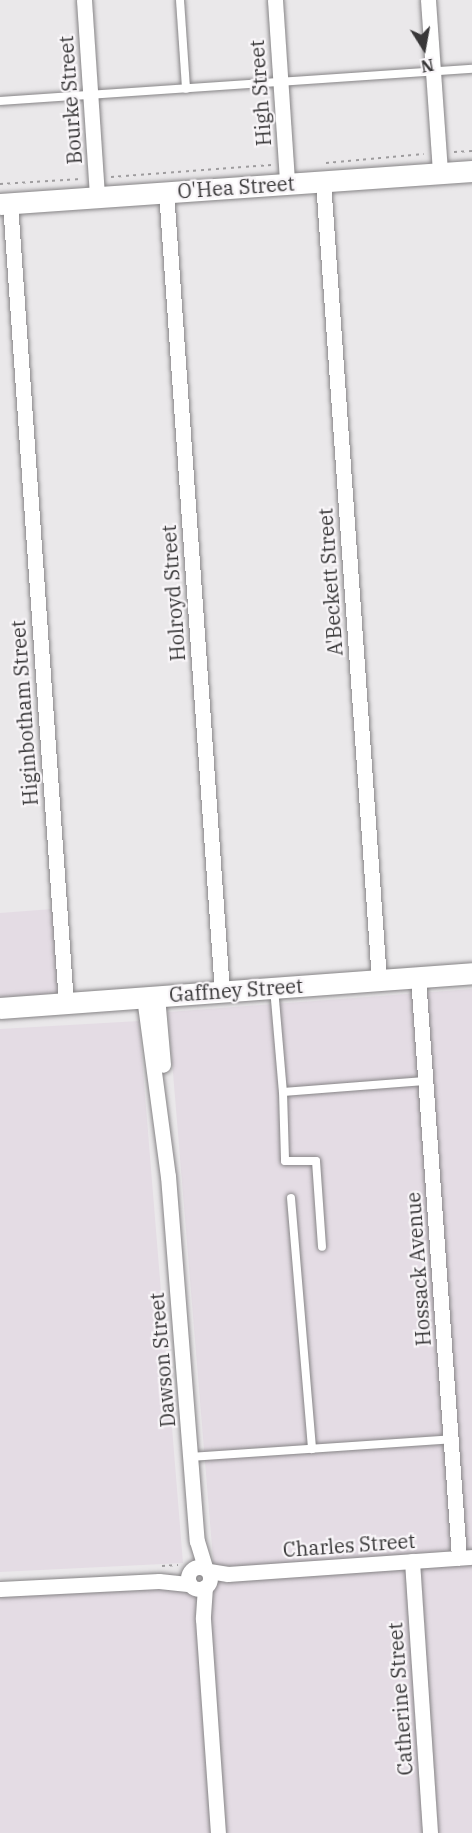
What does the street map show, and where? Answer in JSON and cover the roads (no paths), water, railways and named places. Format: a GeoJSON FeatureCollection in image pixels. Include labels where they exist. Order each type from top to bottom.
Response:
{"type":"FeatureCollection","features":[{"type":"Feature","properties":{"kind":"street","name":"Bourke Street"},"geometry":{"type":"LineString","coordinates":[[84,0],[97,187]]}},
{"type":"Feature","properties":{"kind":"street","name":"High Street"},"geometry":{"type":"LineString","coordinates":[[275,0],[287,174]]}},
{"type":"Feature","properties":{"kind":"street"},"geometry":{"type":"LineString","coordinates":[[428,0],[439,163]]}},
{"type":"Feature","properties":{"kind":"street","name":"O'Hea Street"},"geometry":{"type":"LineString","coordinates":[[5,204],[97,187],[166,191],[287,174],[439,163],[472,171]]}},
{"type":"Feature","properties":{"kind":"street","name":"A'Beckett Street"},"geometry":{"type":"LineString","coordinates":[[321,173],[379,980]]}},
{"type":"Feature","properties":{"kind":"street","name":"Holroyd Street"},"geometry":{"type":"LineString","coordinates":[[166,191],[222,992]]}},
{"type":"Feature","properties":{"kind":"street","name":"Higinbotham Street"},"geometry":{"type":"LineString","coordinates":[[5,204],[66,1003]]}},
{"type":"Feature","properties":{"kind":"street","name":"Gaffney Street"},"geometry":{"type":"LineString","coordinates":[[0,1008],[472,973]]}},
{"type":"Feature","properties":{"kind":"street","name":"Hossack Avenue"},"geometry":{"type":"LineString","coordinates":[[418,977],[451,1439],[466,1558]]}},
{"type":"Feature","properties":{"kind":"street","name":"Dawson Street"},"geometry":{"type":"LineString","coordinates":[[151,997],[168,1176],[218,1833]]}},
{"type":"Feature","properties":{"kind":"street","name":"Charles Street"},"geometry":{"type":"LineString","coordinates":[[0,1589],[159,1581],[228,1574],[466,1558]]}},
{"type":"Feature","properties":{"kind":"street","name":"Catherine Street"},"geometry":{"type":"LineString","coordinates":[[412,1561],[430,1833]]}},
{"type":"Feature","properties":{"kind":"lane"},"geometry":{"type":"LineString","coordinates":[[180,0],[186,89]]}},
{"type":"Feature","properties":{"kind":"lane"},"geometry":{"type":"LineString","coordinates":[[0,101],[472,69]]}},
{"type":"Feature","properties":{"kind":"lane"},"geometry":{"type":"LineString","coordinates":[[274,988],[283,1092],[285,1161],[316,1161],[322,1247]]}},
{"type":"Feature","properties":{"kind":"lane"},"geometry":{"type":"LineString","coordinates":[[283,1092],[425,1081]]}},
{"type":"Feature","properties":{"kind":"lane"},"geometry":{"type":"LineString","coordinates":[[291,1198],[312,1449]]}},
{"type":"Feature","properties":{"kind":"lane"},"geometry":{"type":"LineString","coordinates":[[190,1457],[451,1439]]}}]}
